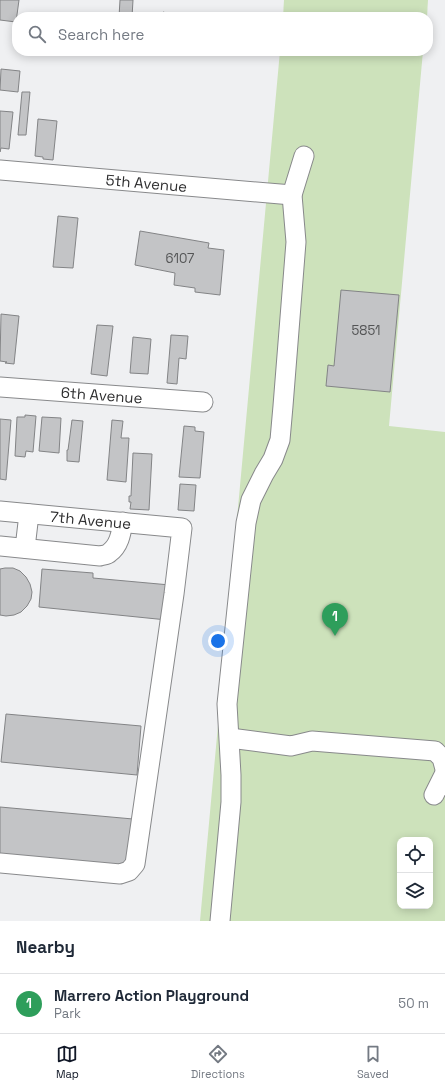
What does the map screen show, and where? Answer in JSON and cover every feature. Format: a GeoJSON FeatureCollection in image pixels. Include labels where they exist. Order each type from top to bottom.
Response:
{"type":"FeatureCollection","features":[{"type":"Feature","properties":{"kind":"street"},"geometry":{"type":"LineString","coordinates":[[220,921],[231,802],[230,738],[227,704],[246,523],[251,500],[273,459],[280,440],[296,242],[292,195],[304,156]]}},
{"type":"Feature","properties":{"kind":"street","name":"5th Avenue"},"geometry":{"type":"LineString","coordinates":[[0,170],[292,195]]}},
{"type":"Feature","properties":{"kind":"street","name":"6th Avenue"},"geometry":{"type":"LineString","coordinates":[[0,387],[203,402]]}},
{"type":"Feature","properties":{"kind":"street","name":"7th Avenue"},"geometry":{"type":"LineString","coordinates":[[0,511],[182,528],[174,594],[135,864],[129,871],[120,874],[0,863]]}},
{"type":"Feature","properties":{"kind":"street"},"geometry":{"type":"LineString","coordinates":[[25,548],[29,514]]}},
{"type":"Feature","properties":{"kind":"street"},"geometry":{"type":"LineString","coordinates":[[0,546],[100,556],[108,554],[115,547],[121,537],[123,522]]}},
{"type":"Feature","properties":{"kind":"street"},"geometry":{"type":"LineString","coordinates":[[230,738],[291,746],[312,741],[434,751],[442,758],[445,769]]}},
{"type":"Feature","properties":{"kind":"street"},"geometry":{"type":"LineString","coordinates":[[434,795],[445,773]]}},
{"type":"Feature","properties":{"kind":"green space"},"geometry":{"type":"Polygon","coordinates":[[[284,0],[428,0],[427,12],[283,12],[284,0]]]}},
{"type":"Feature","properties":{"kind":"green space"},"geometry":{"type":"Polygon","coordinates":[[[280,56],[423,56],[389,426],[445,432],[445,921],[200,921],[280,56]]]}},
{"type":"Feature","properties":{"kind":"building"},"geometry":{"type":"Polygon","coordinates":[[[0,0],[19,0],[17,12],[12,12],[12,22],[0,20],[0,0]]]}},
{"type":"Feature","properties":{"kind":"building"},"geometry":{"type":"Polygon","coordinates":[[[120,0],[133,0],[132,12],[119,12],[120,0]]]}},
{"type":"Feature","properties":{"kind":"building"},"geometry":{"type":"Polygon","coordinates":[[[1,69],[20,71],[18,92],[0,90],[1,69]]]}},
{"type":"Feature","properties":{"kind":"building"},"geometry":{"type":"Polygon","coordinates":[[[22,92],[30,92],[26,135],[18,135],[22,92]]]}},
{"type":"Feature","properties":{"kind":"building"},"geometry":{"type":"Polygon","coordinates":[[[0,111],[13,112],[9,149],[1,148],[0,152],[0,111]]]}},
{"type":"Feature","properties":{"kind":"building"},"geometry":{"type":"Polygon","coordinates":[[[38,119],[57,121],[53,160],[35,156],[38,119]]]}},
{"type":"Feature","properties":{"kind":"building"},"geometry":{"type":"Polygon","coordinates":[[[58,216],[78,218],[73,268],[53,267],[58,216]]]}},
{"type":"Feature","properties":{"kind":"building"},"geometry":{"type":"Polygon","coordinates":[[[140,231],[209,243],[208,248],[224,250],[220,295],[195,292],[195,288],[174,285],[175,273],[135,265],[140,231]]]}},
{"type":"Feature","properties":{"kind":"building"},"geometry":{"type":"Polygon","coordinates":[[[341,290],[399,295],[390,392],[326,386],[328,365],[334,366],[341,290]]]}},
{"type":"Feature","properties":{"kind":"building"},"geometry":{"type":"Polygon","coordinates":[[[1,314],[19,316],[14,364],[0,361],[1,314]]]}},
{"type":"Feature","properties":{"kind":"building"},"geometry":{"type":"Polygon","coordinates":[[[97,325],[113,326],[107,376],[91,374],[97,325]]]}},
{"type":"Feature","properties":{"kind":"building"},"geometry":{"type":"Polygon","coordinates":[[[171,335],[188,336],[186,359],[179,358],[177,384],[167,383],[171,335]]]}},
{"type":"Feature","properties":{"kind":"building"},"geometry":{"type":"Polygon","coordinates":[[[133,337],[151,339],[148,374],[130,373],[133,337]]]}},
{"type":"Feature","properties":{"kind":"building"},"geometry":{"type":"Polygon","coordinates":[[[25,415],[36,416],[33,452],[26,451],[25,457],[15,456],[17,417],[25,417],[25,415]]]}},
{"type":"Feature","properties":{"kind":"building"},"geometry":{"type":"Polygon","coordinates":[[[42,417],[61,418],[59,453],[39,451],[42,417]]]}},
{"type":"Feature","properties":{"kind":"building"},"geometry":{"type":"Polygon","coordinates":[[[0,419],[11,420],[6,480],[0,479],[0,419]]]}},
{"type":"Feature","properties":{"kind":"building"},"geometry":{"type":"Polygon","coordinates":[[[72,420],[83,421],[79,462],[67,461],[67,450],[72,420]]]}},
{"type":"Feature","properties":{"kind":"building"},"geometry":{"type":"Polygon","coordinates":[[[112,420],[123,421],[121,438],[129,438],[126,482],[107,480],[112,420]]]}},
{"type":"Feature","properties":{"kind":"building"},"geometry":{"type":"Polygon","coordinates":[[[184,426],[195,427],[195,431],[204,432],[200,478],[179,477],[184,426]]]}},
{"type":"Feature","properties":{"kind":"building"},"geometry":{"type":"Polygon","coordinates":[[[133,453],[152,454],[149,510],[130,509],[131,502],[129,502],[129,496],[131,496],[133,453]]]}},
{"type":"Feature","properties":{"kind":"building"},"geometry":{"type":"Polygon","coordinates":[[[180,484],[196,485],[194,511],[178,510],[180,484]]]}},
{"type":"Feature","properties":{"kind":"building"},"geometry":{"type":"Polygon","coordinates":[[[13,568],[20,571],[30,584],[32,592],[31,599],[21,612],[6,616],[0,615],[0,569],[13,568]]]}},
{"type":"Feature","properties":{"kind":"building"},"geometry":{"type":"Polygon","coordinates":[[[42,569],[93,573],[93,578],[170,585],[167,620],[39,607],[42,569]]]}},
{"type":"Feature","properties":{"kind":"building"},"geometry":{"type":"Polygon","coordinates":[[[6,714],[141,726],[137,775],[1,762],[6,714]]]}},
{"type":"Feature","properties":{"kind":"building"},"geometry":{"type":"Polygon","coordinates":[[[0,807],[133,819],[129,866],[0,855],[0,807]]]}},
{"type":"Feature","properties":{"kind":"place","name":"Marrero Action Playground"},"geometry":{"type":"Point","coordinates":[335,636]}}]}
